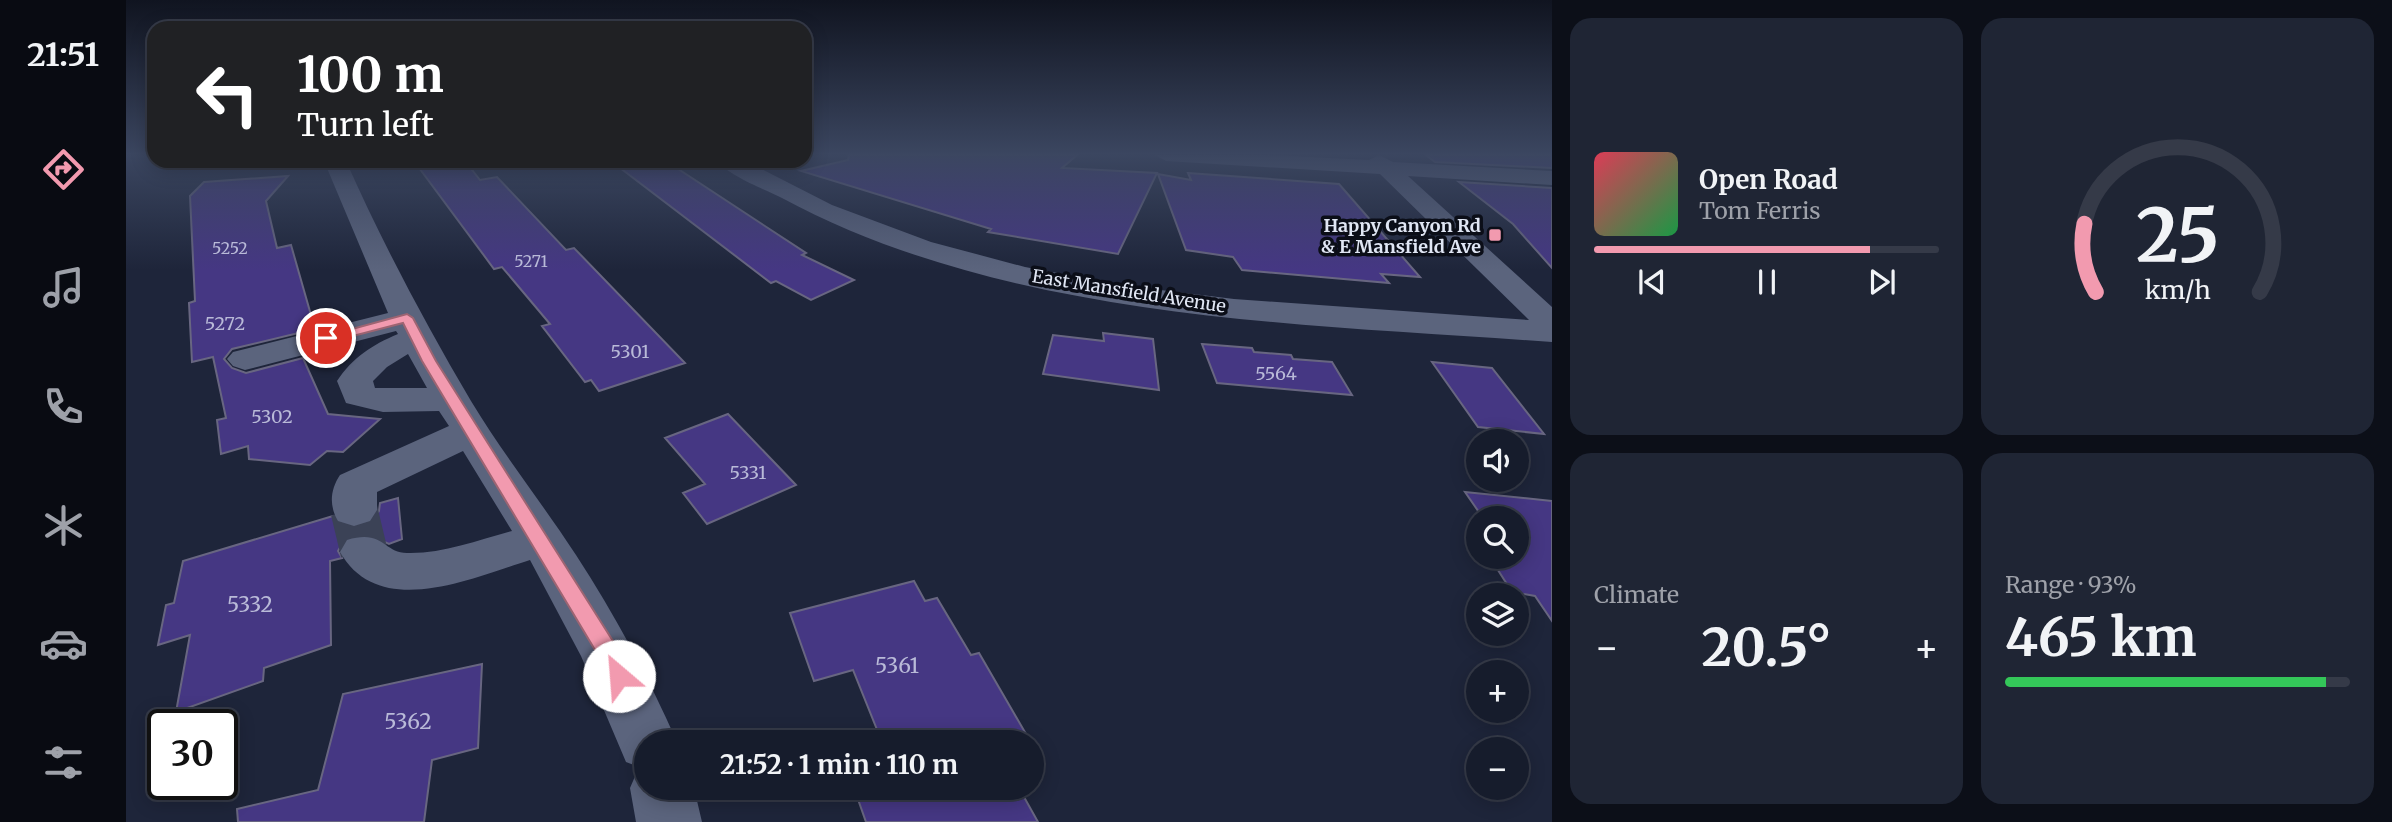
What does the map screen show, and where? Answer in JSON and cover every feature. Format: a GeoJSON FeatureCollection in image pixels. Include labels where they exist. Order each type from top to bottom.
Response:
{"type":"FeatureCollection","features":[{"type":"Feature","properties":{"kind":"street"},"geometry":{"type":"LineString","coordinates":[[348,193],[365,234],[412,328],[462,415],[610,656],[642,730]]}},
{"type":"Feature","properties":{"kind":"street","name":"East Mansfield Avenue"},"geometry":{"type":"LineString","coordinates":[[781,193],[842,221],[931,252],[995,270],[1098,290],[1178,302],[1552,332]]}},
{"type":"Feature","properties":{"kind":"street"},"geometry":{"type":"LineString","coordinates":[[1412,193],[1552,326]]}},
{"type":"Feature","properties":{"kind":"street"},"geometry":{"type":"LineString","coordinates":[[245,359],[412,328]]}},
{"type":"Feature","properties":{"kind":"street"},"geometry":{"type":"LineString","coordinates":[[412,328],[363,368],[355,381],[359,395],[462,415]]}},
{"type":"Feature","properties":{"kind":"street"},"geometry":{"type":"LineString","coordinates":[[462,415],[355,485],[359,531],[396,573],[449,567],[540,541]]}},
{"type":"Feature","properties":{"kind":"street"},"geometry":{"type":"LineString","coordinates":[[664,800],[669,822]]}},
{"type":"Feature","properties":{"kind":"building"},"geometry":{"type":"Polygon","coordinates":[[[193,193],[273,193],[266,201],[277,248],[291,245],[315,329],[232,349],[224,359],[232,368],[246,373],[303,358],[328,414],[380,419],[343,452],[327,451],[310,465],[249,459],[248,446],[221,454],[217,420],[226,418],[213,357],[192,362],[189,303],[195,301],[190,196],[193,193]]]}},
{"type":"Feature","properties":{"kind":"building"},"geometry":{"type":"Polygon","coordinates":[[[438,193],[512,193],[566,250],[574,248],[685,363],[599,391],[591,380],[585,382],[542,326],[550,324],[502,267],[494,269],[438,193]]]}},
{"type":"Feature","properties":{"kind":"building"},"geometry":{"type":"Polygon","coordinates":[[[653,193],[715,193],[806,253],[802,255],[854,280],[811,300],[776,281],[771,283],[653,193]]]}},
{"type":"Feature","properties":{"kind":"building"},"geometry":{"type":"Polygon","coordinates":[[[874,193],[1147,193],[1118,254],[988,232],[991,229],[874,193]]]}},
{"type":"Feature","properties":{"kind":"building"},"geometry":{"type":"Polygon","coordinates":[[[1165,193],[1347,193],[1420,277],[1381,274],[1389,283],[1242,270],[1233,257],[1186,250],[1165,193]]]}},
{"type":"Feature","properties":{"kind":"building"},"geometry":{"type":"Polygon","coordinates":[[[1474,193],[1552,193],[1552,268],[1513,224],[1474,193]]]}},
{"type":"Feature","properties":{"kind":"building"},"geometry":{"type":"Polygon","coordinates":[[[1103,333],[1153,339],[1159,390],[1043,374],[1053,335],[1104,341],[1103,333]]]}},
{"type":"Feature","properties":{"kind":"building"},"geometry":{"type":"Polygon","coordinates":[[[1202,344],[1252,348],[1254,352],[1291,355],[1293,359],[1332,362],[1352,395],[1217,383],[1202,344]]]}},
{"type":"Feature","properties":{"kind":"building"},"geometry":{"type":"Polygon","coordinates":[[[1432,362],[1492,368],[1544,434],[1529,432],[1529,429],[1478,427],[1432,362]]]}},
{"type":"Feature","properties":{"kind":"building"},"geometry":{"type":"Polygon","coordinates":[[[728,414],[796,485],[707,524],[683,493],[705,484],[665,438],[728,414]]]}},
{"type":"Feature","properties":{"kind":"building"},"geometry":{"type":"Polygon","coordinates":[[[1465,492],[1552,501],[1552,621],[1535,596],[1529,595],[1529,583],[1506,583],[1497,569],[1529,569],[1529,506],[1475,506],[1465,492]]]}},
{"type":"Feature","properties":{"kind":"building"},"geometry":{"type":"Polygon","coordinates":[[[398,498],[402,539],[389,544],[369,535],[346,537],[338,551],[342,558],[330,561],[331,645],[264,668],[263,681],[184,709],[177,709],[190,635],[158,645],[166,605],[174,603],[183,561],[333,516],[337,524],[355,528],[372,522],[379,511],[380,503],[398,498]]]}},
{"type":"Feature","properties":{"kind":"building"},"geometry":{"type":"Polygon","coordinates":[[[914,581],[925,601],[937,598],[971,655],[979,653],[1024,730],[877,730],[853,670],[814,681],[790,613],[914,581]]]}},
{"type":"Feature","properties":{"kind":"building"},"geometry":{"type":"Polygon","coordinates":[[[482,664],[478,748],[432,760],[424,822],[238,822],[237,809],[318,790],[343,694],[482,664]]]}},
{"type":"Feature","properties":{"kind":"building"},"geometry":{"type":"Polygon","coordinates":[[[858,800],[1026,800],[1038,822],[866,822],[858,800]]]}},
{"type":"Feature","properties":{"kind":"tunnel"},"geometry":{"type":"LineString","coordinates":[[354,510],[364,552]]}},
{"type":"Feature","properties":{"kind":"place","name":"Happy Canyon Rd & E Mansfield Ave"},"geometry":{"type":"Point","coordinates":[1495,235]}},
{"type":"Feature","properties":{"kind":"route"},"geometry":{"type":"LineString","coordinates":[[326,338],[407,318],[429,361],[610,656],[619,676]]}}]}
